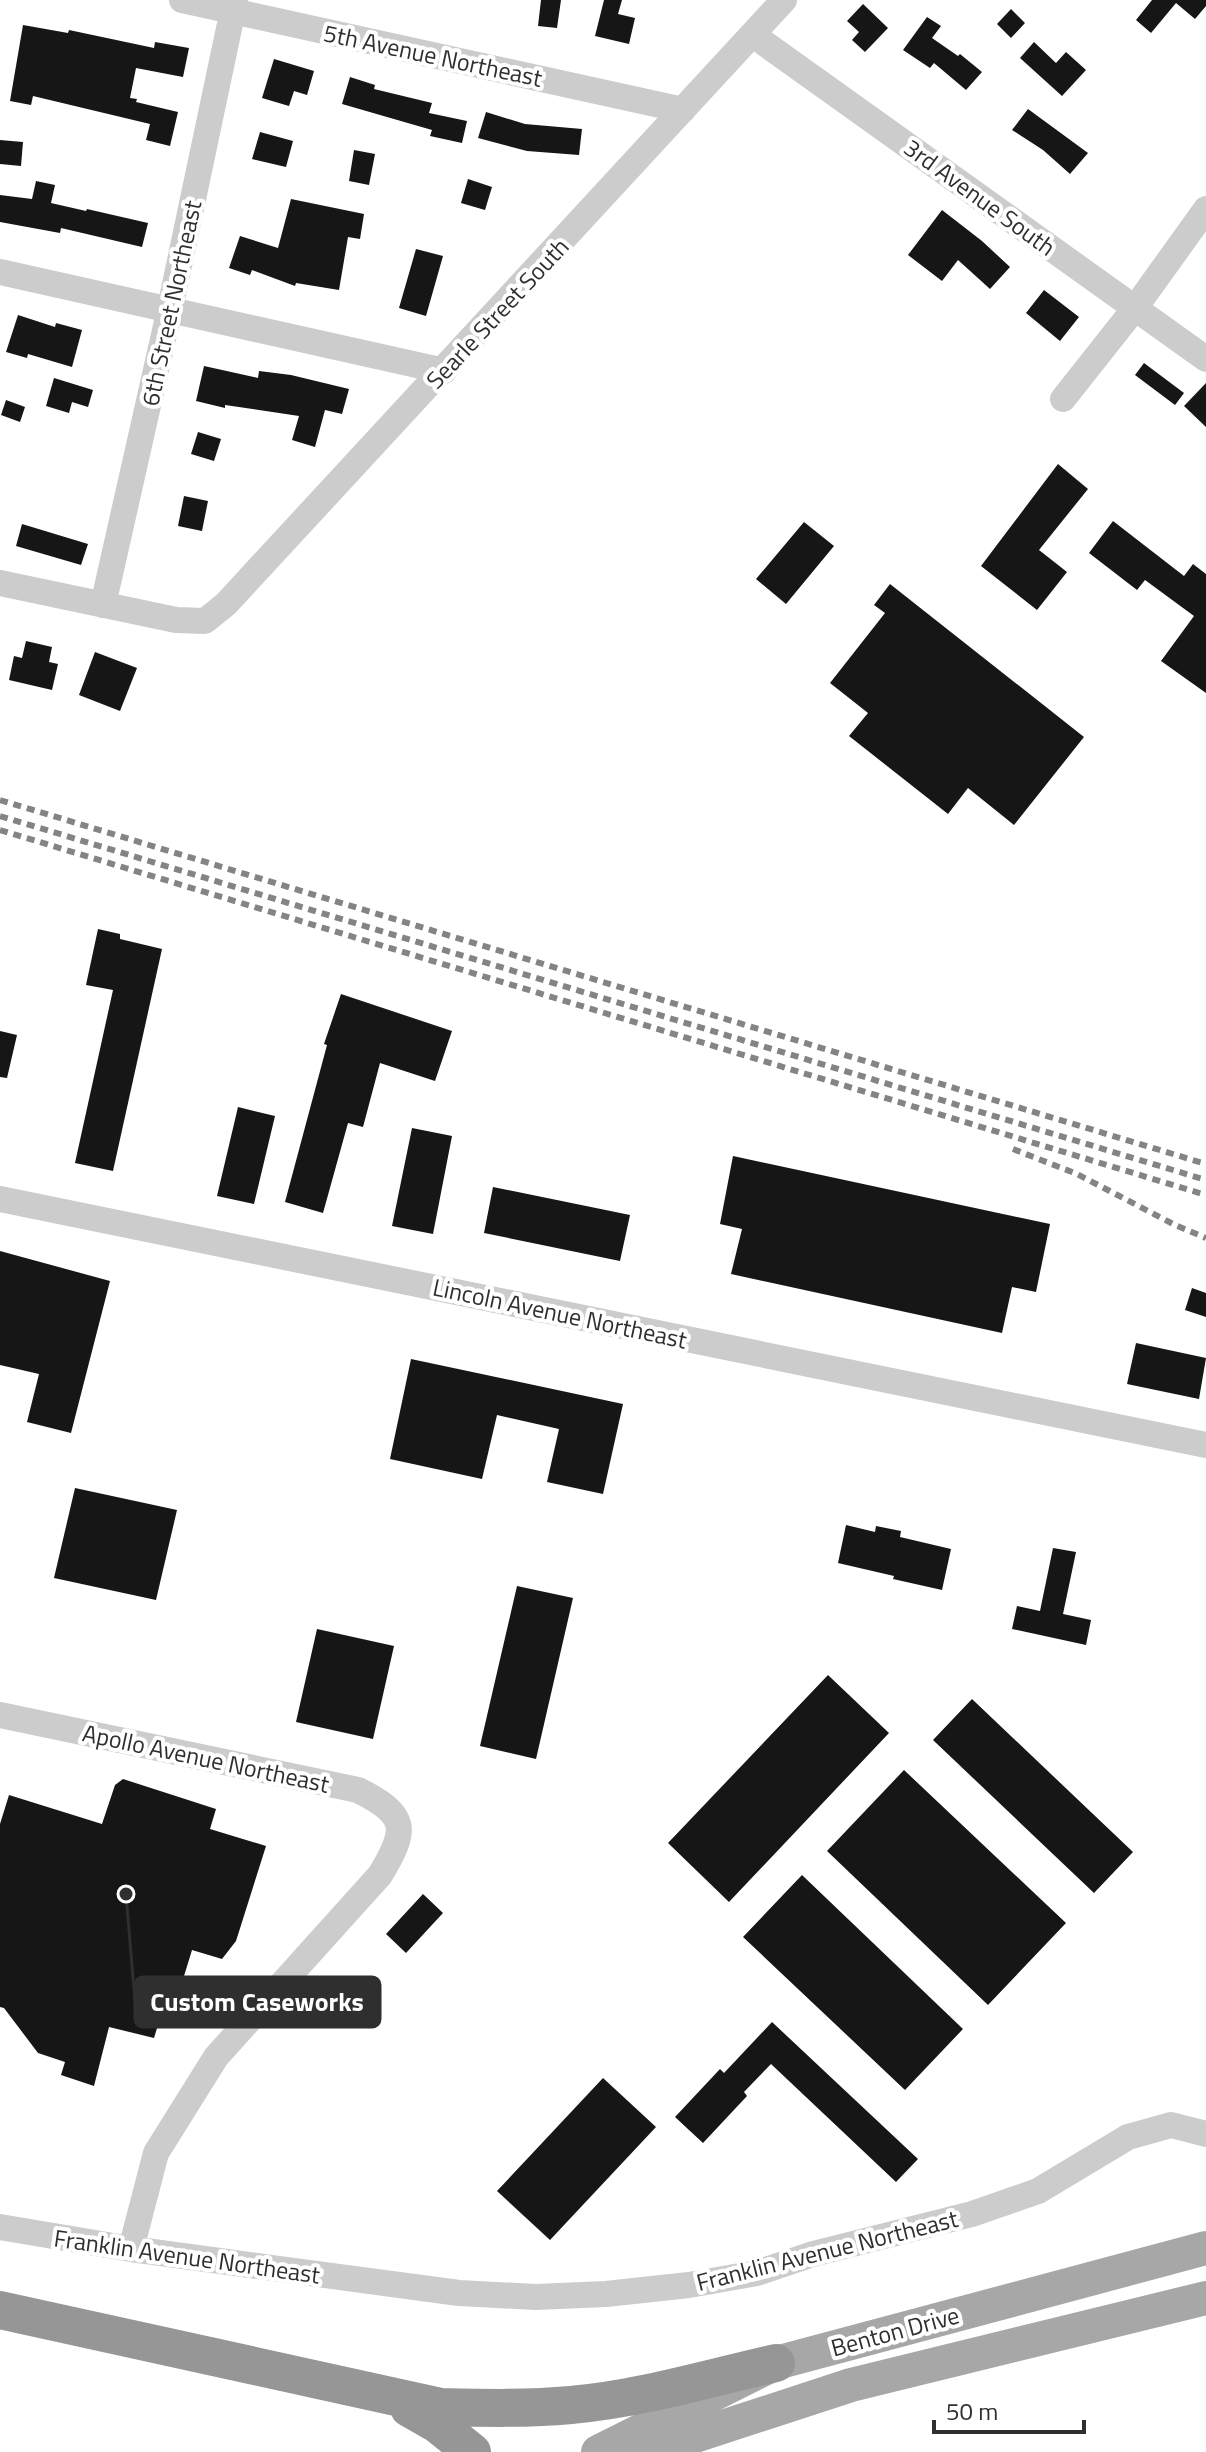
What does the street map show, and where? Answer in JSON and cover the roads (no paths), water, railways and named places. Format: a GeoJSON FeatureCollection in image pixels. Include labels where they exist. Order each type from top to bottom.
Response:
{"type":"FeatureCollection","features":[{"type":"Feature","properties":{"kind":"highway"},"geometry":{"type":"LineString","coordinates":[[0,2310],[441,2407],[500,2409],[573,2405],[776,2363]]}},
{"type":"Feature","properties":{"kind":"highway"},"geometry":{"type":"LineString","coordinates":[[366,2389],[437,2424],[472,2452]]}},
{"type":"Feature","properties":{"kind":"main road","name":"Benton Drive"},"geometry":{"type":"LineString","coordinates":[[598,2452],[776,2363],[1206,2248]]}},
{"type":"Feature","properties":{"kind":"main road","name":"Benton Drive"},"geometry":{"type":"LineString","coordinates":[[646,2452],[851,2385],[1206,2298]]}},
{"type":"Feature","properties":{"kind":"street","name":"5th Avenue Northeast"},"geometry":{"type":"LineString","coordinates":[[182,0],[234,5],[683,110]]}},
{"type":"Feature","properties":{"kind":"street","name":"Searle Street South"},"geometry":{"type":"LineString","coordinates":[[103,605],[176,620],[205,621],[226,604],[784,0]]}},
{"type":"Feature","properties":{"kind":"street","name":"6th Street Northeast"},"geometry":{"type":"LineString","coordinates":[[103,605],[234,5]]}},
{"type":"Feature","properties":{"kind":"street","name":"3rd Avenue South"},"geometry":{"type":"LineString","coordinates":[[753,35],[1206,359]]}},
{"type":"Feature","properties":{"kind":"street"},"geometry":{"type":"LineString","coordinates":[[1063,399],[1135,308],[1206,209]]}},
{"type":"Feature","properties":{"kind":"street"},"geometry":{"type":"LineString","coordinates":[[0,272],[444,371]]}},
{"type":"Feature","properties":{"kind":"street"},"geometry":{"type":"LineString","coordinates":[[0,583],[103,605]]}},
{"type":"Feature","properties":{"kind":"street","name":"Lincoln Avenue Northeast"},"geometry":{"type":"LineString","coordinates":[[0,1199],[1206,1445]]}},
{"type":"Feature","properties":{"kind":"street","name":"Apollo Avenue Northeast"},"geometry":{"type":"LineString","coordinates":[[0,1715],[358,1790],[383,1803],[399,1824],[398,1845],[380,1875],[216,2057],[156,2153],[131,2249]]}},
{"type":"Feature","properties":{"kind":"street","name":"Franklin Avenue Northeast"},"geometry":{"type":"LineString","coordinates":[[0,2227],[131,2249],[459,2293],[536,2297],[689,2285],[757,2273],[813,2254],[972,2214],[1025,2196],[1128,2137],[1171,2125],[1206,2134]]}},
{"type":"Feature","properties":{"kind":"railway"},"geometry":{"type":"LineString","coordinates":[[0,800],[1206,1164]]}},
{"type":"Feature","properties":{"kind":"railway"},"geometry":{"type":"LineString","coordinates":[[0,816],[1206,1180]]}},
{"type":"Feature","properties":{"kind":"railway"},"geometry":{"type":"LineString","coordinates":[[0,830],[1206,1195]]}},
{"type":"Feature","properties":{"kind":"railway"},"geometry":{"type":"LineString","coordinates":[[1013,1149],[1077,1174],[1206,1238]]}},
{"type":"Feature","properties":{"kind":"place","name":"Custom Caseworks"},"geometry":{"type":"Point","coordinates":[126,1894]}}]}
